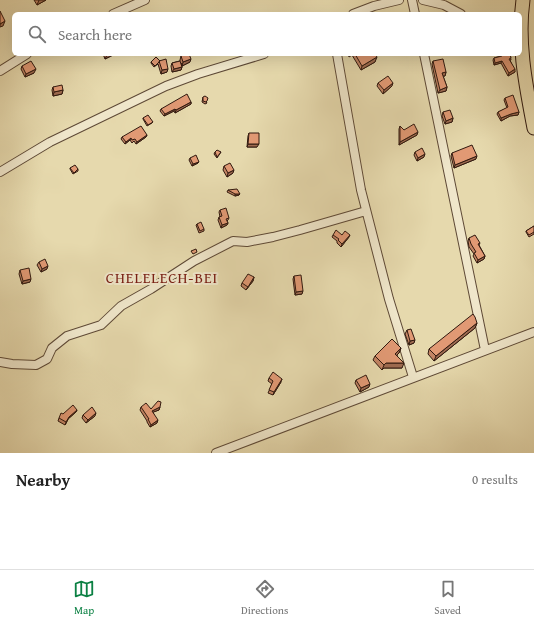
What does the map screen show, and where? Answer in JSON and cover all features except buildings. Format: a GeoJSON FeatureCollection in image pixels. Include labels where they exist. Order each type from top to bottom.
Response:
{"type":"FeatureCollection","features":[{"type":"Feature","properties":{"kind":"main road"},"geometry":{"type":"LineString","coordinates":[[522,12],[523,0]]}},
{"type":"Feature","properties":{"kind":"main road"},"geometry":{"type":"LineString","coordinates":[[521,56],[534,128]]}},
{"type":"Feature","properties":{"kind":"street"},"geometry":{"type":"LineString","coordinates":[[118,12],[146,0]]}},
{"type":"Feature","properties":{"kind":"street"},"geometry":{"type":"LineString","coordinates":[[358,12],[398,0]]}},
{"type":"Feature","properties":{"kind":"street"},"geometry":{"type":"LineString","coordinates":[[412,0],[415,12]]}},
{"type":"Feature","properties":{"kind":"street"},"geometry":{"type":"LineString","coordinates":[[423,0],[444,5],[457,12]]}},
{"type":"Feature","properties":{"kind":"street"},"geometry":{"type":"LineString","coordinates":[[0,71],[24,56]]}},
{"type":"Feature","properties":{"kind":"street"},"geometry":{"type":"LineString","coordinates":[[0,172],[50,142],[166,86],[198,74],[257,56]]}},
{"type":"Feature","properties":{"kind":"street"},"geometry":{"type":"LineString","coordinates":[[337,56],[353,150],[366,212],[389,299],[413,377]]}},
{"type":"Feature","properties":{"kind":"street"},"geometry":{"type":"LineString","coordinates":[[424,56],[484,350]]}},
{"type":"Feature","properties":{"kind":"street"},"geometry":{"type":"LineString","coordinates":[[0,362],[36,365],[47,359],[52,348],[67,336],[101,325],[121,306],[151,289],[194,261],[233,241],[248,242],[273,237],[366,212]]}},
{"type":"Feature","properties":{"kind":"street"},"geometry":{"type":"LineString","coordinates":[[216,453],[534,332]]}},
{"type":"Feature","properties":{"kind":"district","name":"CHELELECH-BEI"},"geometry":{"type":"Point","coordinates":[162,277]}}]}
